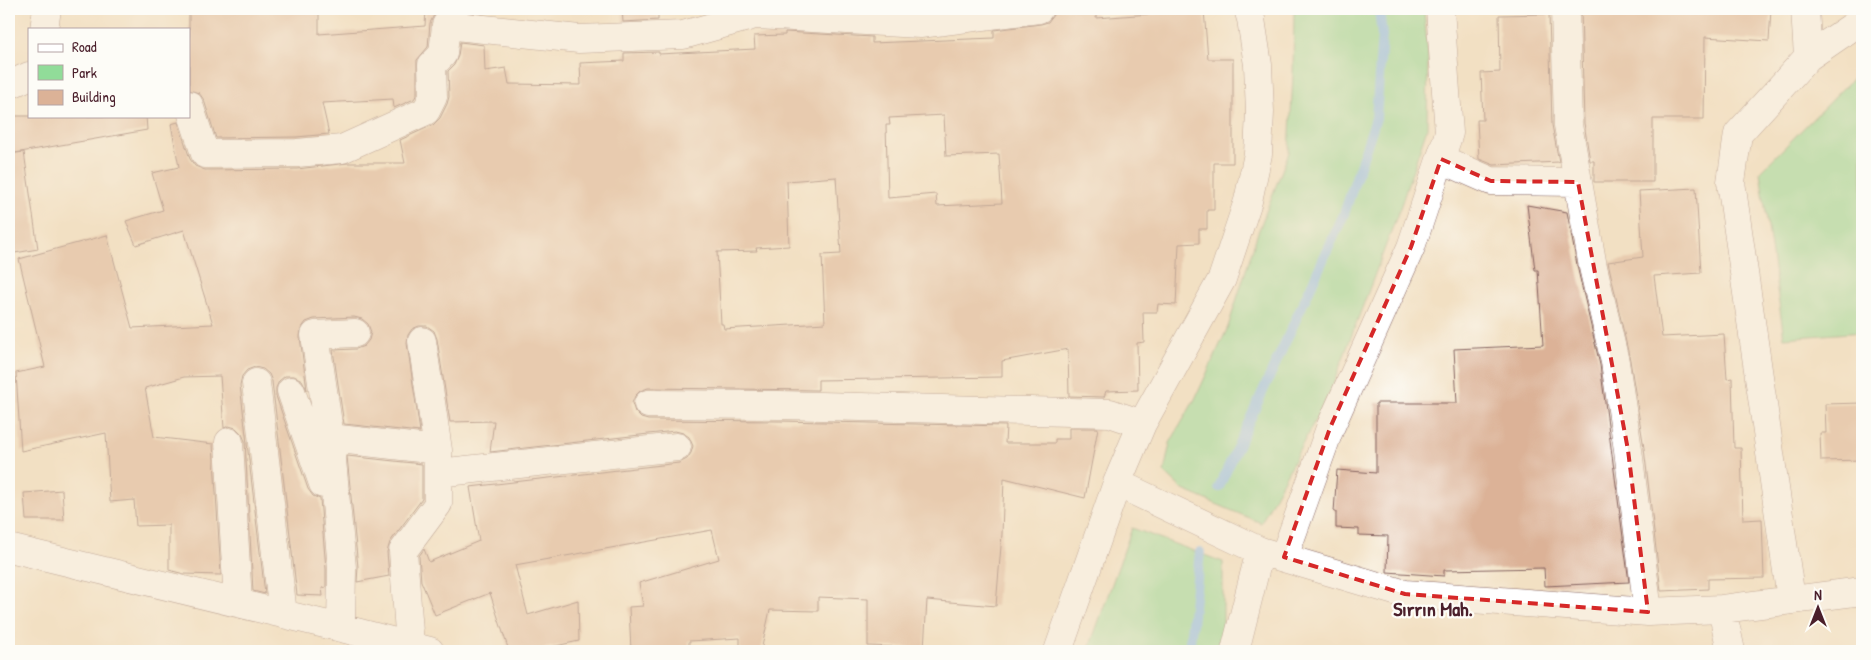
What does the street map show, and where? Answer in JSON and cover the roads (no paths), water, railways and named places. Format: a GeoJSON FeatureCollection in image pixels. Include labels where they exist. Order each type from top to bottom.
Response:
{"type":"FeatureCollection","features":[{"type":"Feature","properties":{"kind":"street"},"geometry":{"type":"LineString","coordinates":[[44,28],[47,9]]}},
{"type":"Feature","properties":{"kind":"street"},"geometry":{"type":"LineString","coordinates":[[190,109],[205,154],[296,153],[342,149],[426,111],[432,97],[432,65],[443,54],[446,26],[579,40],[683,35],[716,17],[755,15],[920,24],[1039,9]]}},
{"type":"Feature","properties":{"kind":"street"},"geometry":{"type":"LineString","coordinates":[[1058,651],[1117,483],[1142,424],[1222,279],[1248,201],[1258,154],[1260,112],[1258,65],[1248,9]]}},
{"type":"Feature","properties":{"kind":"street"},"geometry":{"type":"LineString","coordinates":[[1235,651],[1272,554],[1411,247],[1441,159],[1449,133],[1440,9]]}},
{"type":"Feature","properties":{"kind":"street"},"geometry":{"type":"LineString","coordinates":[[1565,9],[1568,125],[1593,267],[1615,362],[1648,612]]}},
{"type":"Feature","properties":{"kind":"street"},"geometry":{"type":"LineString","coordinates":[[1805,9],[1808,57]]}},
{"type":"Feature","properties":{"kind":"street"},"geometry":{"type":"LineString","coordinates":[[1791,599],[1731,182],[1738,134],[1808,57],[1862,20]]}},
{"type":"Feature","properties":{"kind":"street"},"geometry":{"type":"LineString","coordinates":[[9,86],[28,76]]}},
{"type":"Feature","properties":{"kind":"street"},"geometry":{"type":"LineString","coordinates":[[1441,159],[1491,181],[1578,182]]}},
{"type":"Feature","properties":{"kind":"street"},"geometry":{"type":"LineString","coordinates":[[341,628],[342,568],[330,438],[315,335],[355,333]]}},
{"type":"Feature","properties":{"kind":"street"},"geometry":{"type":"LineString","coordinates":[[9,548],[341,628],[420,649],[403,551],[438,504],[438,461],[422,341]]}},
{"type":"Feature","properties":{"kind":"street"},"geometry":{"type":"LineString","coordinates":[[256,383],[283,614]]}},
{"type":"Feature","properties":{"kind":"street"},"geometry":{"type":"LineString","coordinates":[[291,391],[323,481],[342,568]]}},
{"type":"Feature","properties":{"kind":"street"},"geometry":{"type":"LineString","coordinates":[[648,404],[780,405],[1110,413],[1142,424]]}},
{"type":"Feature","properties":{"kind":"street"},"geometry":{"type":"LineString","coordinates":[[330,438],[438,461],[677,447]]}},
{"type":"Feature","properties":{"kind":"street"},"geometry":{"type":"LineString","coordinates":[[229,442],[238,603]]}},
{"type":"Feature","properties":{"kind":"street"},"geometry":{"type":"LineString","coordinates":[[1117,483],[1272,554],[1406,594],[1648,612],[1722,610],[1791,599],[1862,591]]}},
{"type":"Feature","properties":{"kind":"street"},"geometry":{"type":"LineString","coordinates":[[1722,610],[1731,651]]}},
{"type":"Feature","properties":{"kind":"waterway"},"geometry":{"type":"LineString","coordinates":[[1219,487],[1344,214],[1376,118],[1382,35],[1379,9]]}},
{"type":"Feature","properties":{"kind":"waterway"},"geometry":{"type":"LineString","coordinates":[[1189,651],[1200,552]]}},
{"type":"Feature","properties":{"kind":"district","name":"Sırrın Mah."},"geometry":{"type":"Point","coordinates":[1433,608]}}]}
